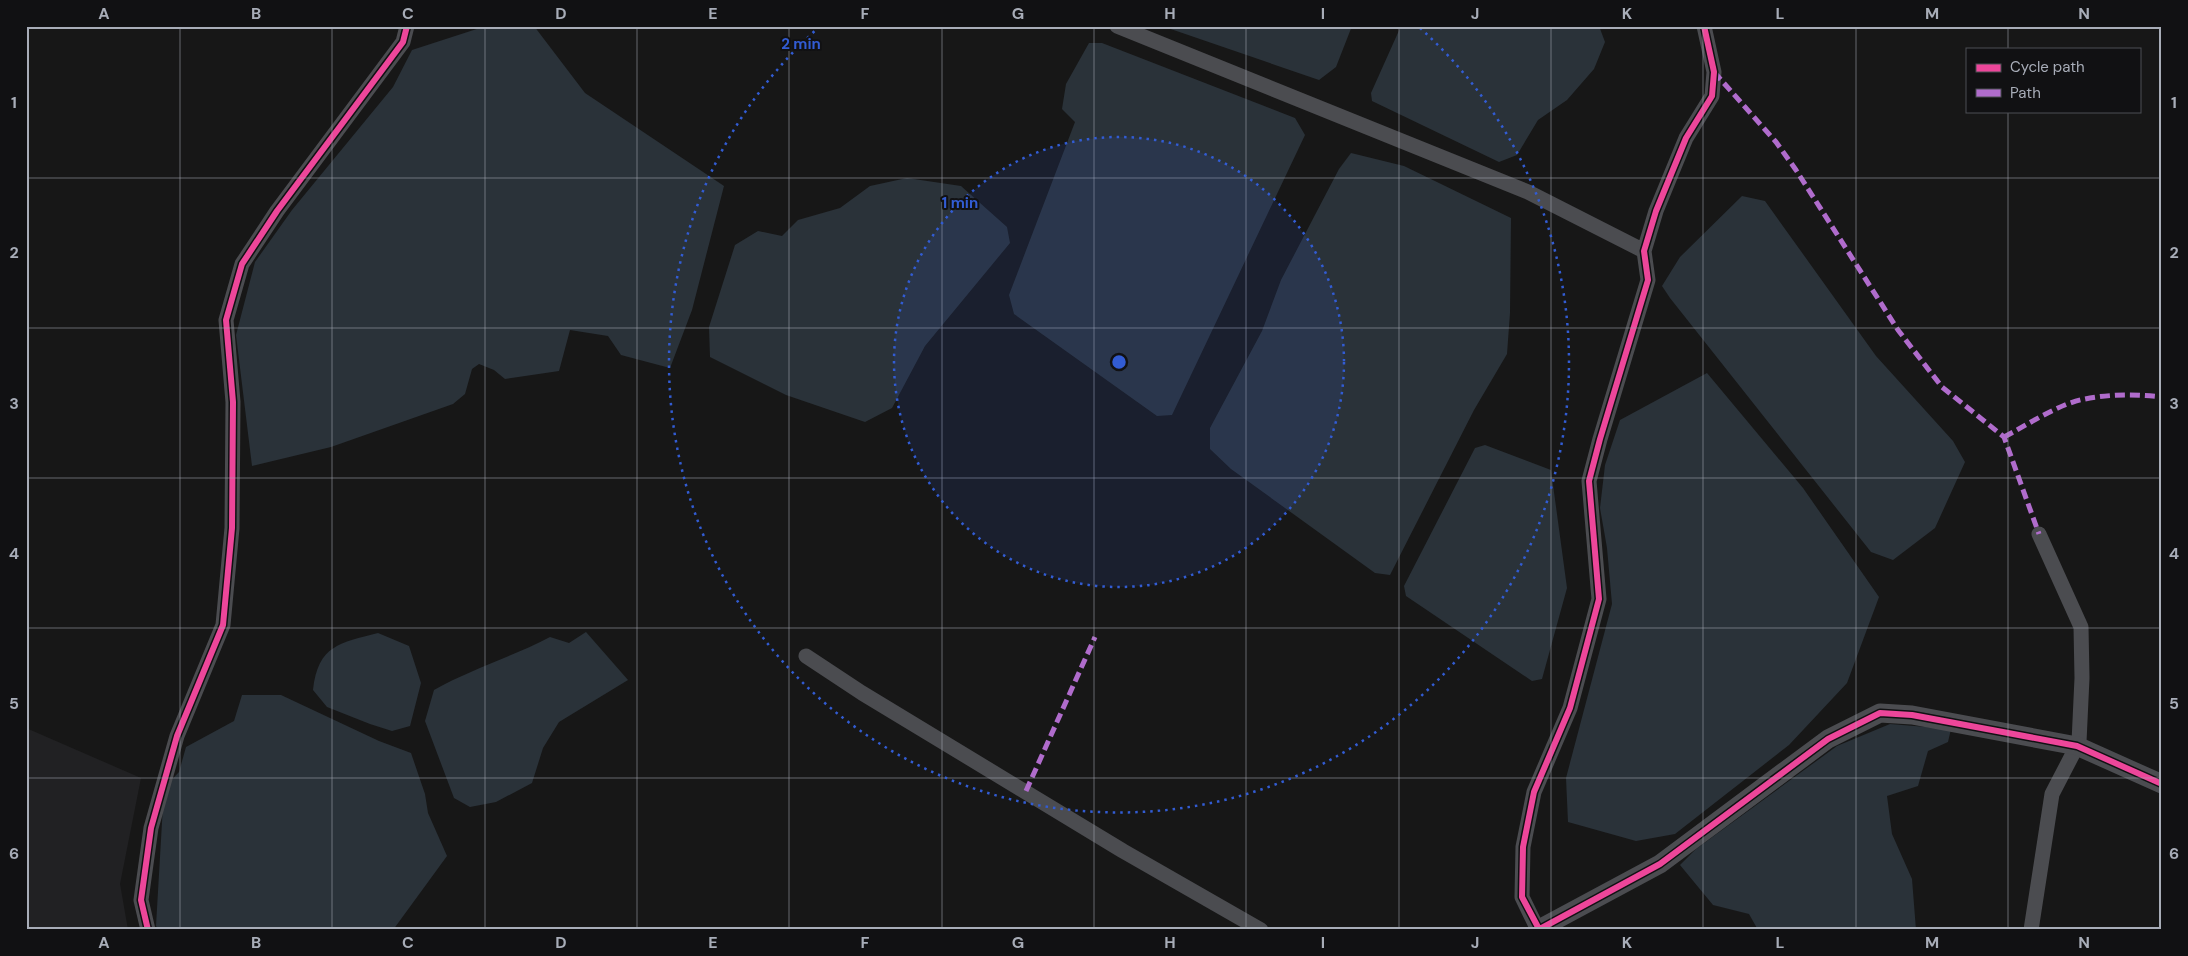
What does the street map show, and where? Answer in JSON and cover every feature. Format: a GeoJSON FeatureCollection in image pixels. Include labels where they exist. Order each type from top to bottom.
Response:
{"type":"FeatureCollection","features":[{"type":"Feature","properties":{"kind":"street"},"geometry":{"type":"LineString","coordinates":[[148,930],[141,900],[151,828],[177,736],[223,625],[232,528],[233,402],[226,320],[242,264],[277,211],[403,42],[407,26]]}},
{"type":"Feature","properties":{"kind":"street"},"geometry":{"type":"LineString","coordinates":[[1117,26],[1528,192],[1644,251]]}},
{"type":"Feature","properties":{"kind":"street"},"geometry":{"type":"LineString","coordinates":[[1704,26],[1714,72],[1712,96],[1686,138],[1656,211],[1644,251],[1648,280],[1589,481],[1599,598],[1570,708],[1534,792],[1524,847],[1522,897],[1538,929],[1660,864],[1828,739],[1880,712],[1912,715],[2077,746],[2162,784]]}},
{"type":"Feature","properties":{"kind":"street"},"geometry":{"type":"LineString","coordinates":[[2031,930],[2052,794],[2077,746],[2082,678],[2081,627],[2039,534]]}},
{"type":"Feature","properties":{"kind":"street"},"geometry":{"type":"LineString","coordinates":[[806,656],[862,693],[1123,851],[1261,930]]}},
{"type":"Feature","properties":{"kind":"shaded area"},"geometry":{"type":"Polygon","coordinates":[[[486,26],[534,26],[585,93],[724,186],[692,310],[670,368],[621,355],[608,336],[570,330],[559,371],[505,379],[494,370],[479,364],[472,369],[465,394],[453,404],[331,447],[252,466],[236,335],[255,262],[292,210],[393,87],[412,50],[486,26]]]}},
{"type":"Feature","properties":{"kind":"shaded area"},"geometry":{"type":"Polygon","coordinates":[[[1162,26],[1352,26],[1336,67],[1319,80],[1162,26]]]}},
{"type":"Feature","properties":{"kind":"shaded area"},"geometry":{"type":"Polygon","coordinates":[[[1401,26],[1599,26],[1605,42],[1594,69],[1567,100],[1538,120],[1517,155],[1499,162],[1372,101],[1371,93],[1401,26]]]}},
{"type":"Feature","properties":{"kind":"shaded area"},"geometry":{"type":"Polygon","coordinates":[[[1089,43],[1102,43],[1295,118],[1305,135],[1172,415],[1157,416],[1014,314],[1009,295],[1075,122],[1062,109],[1066,84],[1089,43]]]}},
{"type":"Feature","properties":{"kind":"shaded area"},"geometry":{"type":"Polygon","coordinates":[[[1351,153],[1404,166],[1511,218],[1510,313],[1507,354],[1474,410],[1390,575],[1375,573],[1231,469],[1210,449],[1210,428],[1262,331],[1281,280],[1339,169],[1351,153]]]}},
{"type":"Feature","properties":{"kind":"shaded area"},"geometry":{"type":"Polygon","coordinates":[[[907,178],[961,186],[1007,227],[1010,243],[925,346],[892,408],[865,422],[786,395],[710,357],[709,327],[735,245],[758,231],[782,236],[798,220],[840,208],[870,186],[907,178]]]}},
{"type":"Feature","properties":{"kind":"shaded area"},"geometry":{"type":"Polygon","coordinates":[[[1742,196],[1765,201],[1876,356],[1953,441],[1965,462],[1935,528],[1893,560],[1871,552],[1662,286],[1680,257],[1742,196]]]}},
{"type":"Feature","properties":{"kind":"shaded area"},"geometry":{"type":"Polygon","coordinates":[[[1707,373],[1803,488],[1879,597],[1847,683],[1789,745],[1675,834],[1636,841],[1568,822],[1566,778],[1612,604],[1607,548],[1600,508],[1605,465],[1620,420],[1707,373]]]}},
{"type":"Feature","properties":{"kind":"shaded area"},"geometry":{"type":"Polygon","coordinates":[[[1485,445],[1551,470],[1567,588],[1542,679],[1532,681],[1406,596],[1404,586],[1475,448],[1485,445]]]}},
{"type":"Feature","properties":{"kind":"shaded area"},"geometry":{"type":"Polygon","coordinates":[[[586,632],[628,680],[559,722],[543,748],[532,783],[496,802],[470,807],[454,798],[425,721],[434,690],[550,637],[569,643],[586,632]]]}},
{"type":"Feature","properties":{"kind":"shaded area"},"geometry":{"type":"Polygon","coordinates":[[[378,633],[409,646],[421,683],[410,726],[392,731],[327,707],[313,690],[320,664],[333,648],[378,633]]]}},
{"type":"Feature","properties":{"kind":"shaded area"},"geometry":{"type":"Polygon","coordinates":[[[242,695],[281,695],[379,741],[411,753],[425,794],[428,813],[447,856],[393,930],[159,930],[156,926],[164,788],[179,772],[186,747],[234,721],[242,695]]]}},
{"type":"Feature","properties":{"kind":"shaded area"},"geometry":{"type":"Polygon","coordinates":[[[1890,724],[1951,729],[1948,742],[1928,751],[1918,786],[1887,796],[1892,834],[1912,879],[1916,930],[1758,930],[1749,914],[1713,905],[1680,865],[1696,849],[1837,746],[1890,724]]]}},
{"type":"Feature","properties":{"kind":"shaded area"},"geometry":{"type":"Polygon","coordinates":[[[26,728],[141,778],[120,884],[128,930],[26,930],[26,728]]]}},
{"type":"Feature","properties":{"kind":"marked path"},"geometry":{"type":"LineString","coordinates":[[1714,72],[1776,142],[1796,170],[1898,330],[1942,387],[2004,437],[2039,534]]}},
{"type":"Feature","properties":{"kind":"marked path"},"geometry":{"type":"LineString","coordinates":[[2004,437],[2075,401],[2113,395],[2162,397]]}},
{"type":"Feature","properties":{"kind":"marked path"},"geometry":{"type":"LineString","coordinates":[[1026,791],[1095,637]]}},
{"type":"Feature","properties":{"kind":"cycle path"},"geometry":{"type":"LineString","coordinates":[[148,930],[141,900],[151,828],[177,736],[223,625],[232,528],[233,402],[226,320],[242,264],[277,211],[403,42],[407,26]]}},
{"type":"Feature","properties":{"kind":"cycle path"},"geometry":{"type":"LineString","coordinates":[[1539,929],[1522,897],[1523,847],[1534,792],[1570,708],[1599,599],[1589,481],[1648,280],[1644,251],[1656,211],[1686,138],[1712,96],[1714,72],[1704,26]]}},
{"type":"Feature","properties":{"kind":"cycle path"},"geometry":{"type":"LineString","coordinates":[[1538,930],[1660,864],[1828,739],[1880,713],[1912,715],[2077,746],[2162,784]]}}]}
